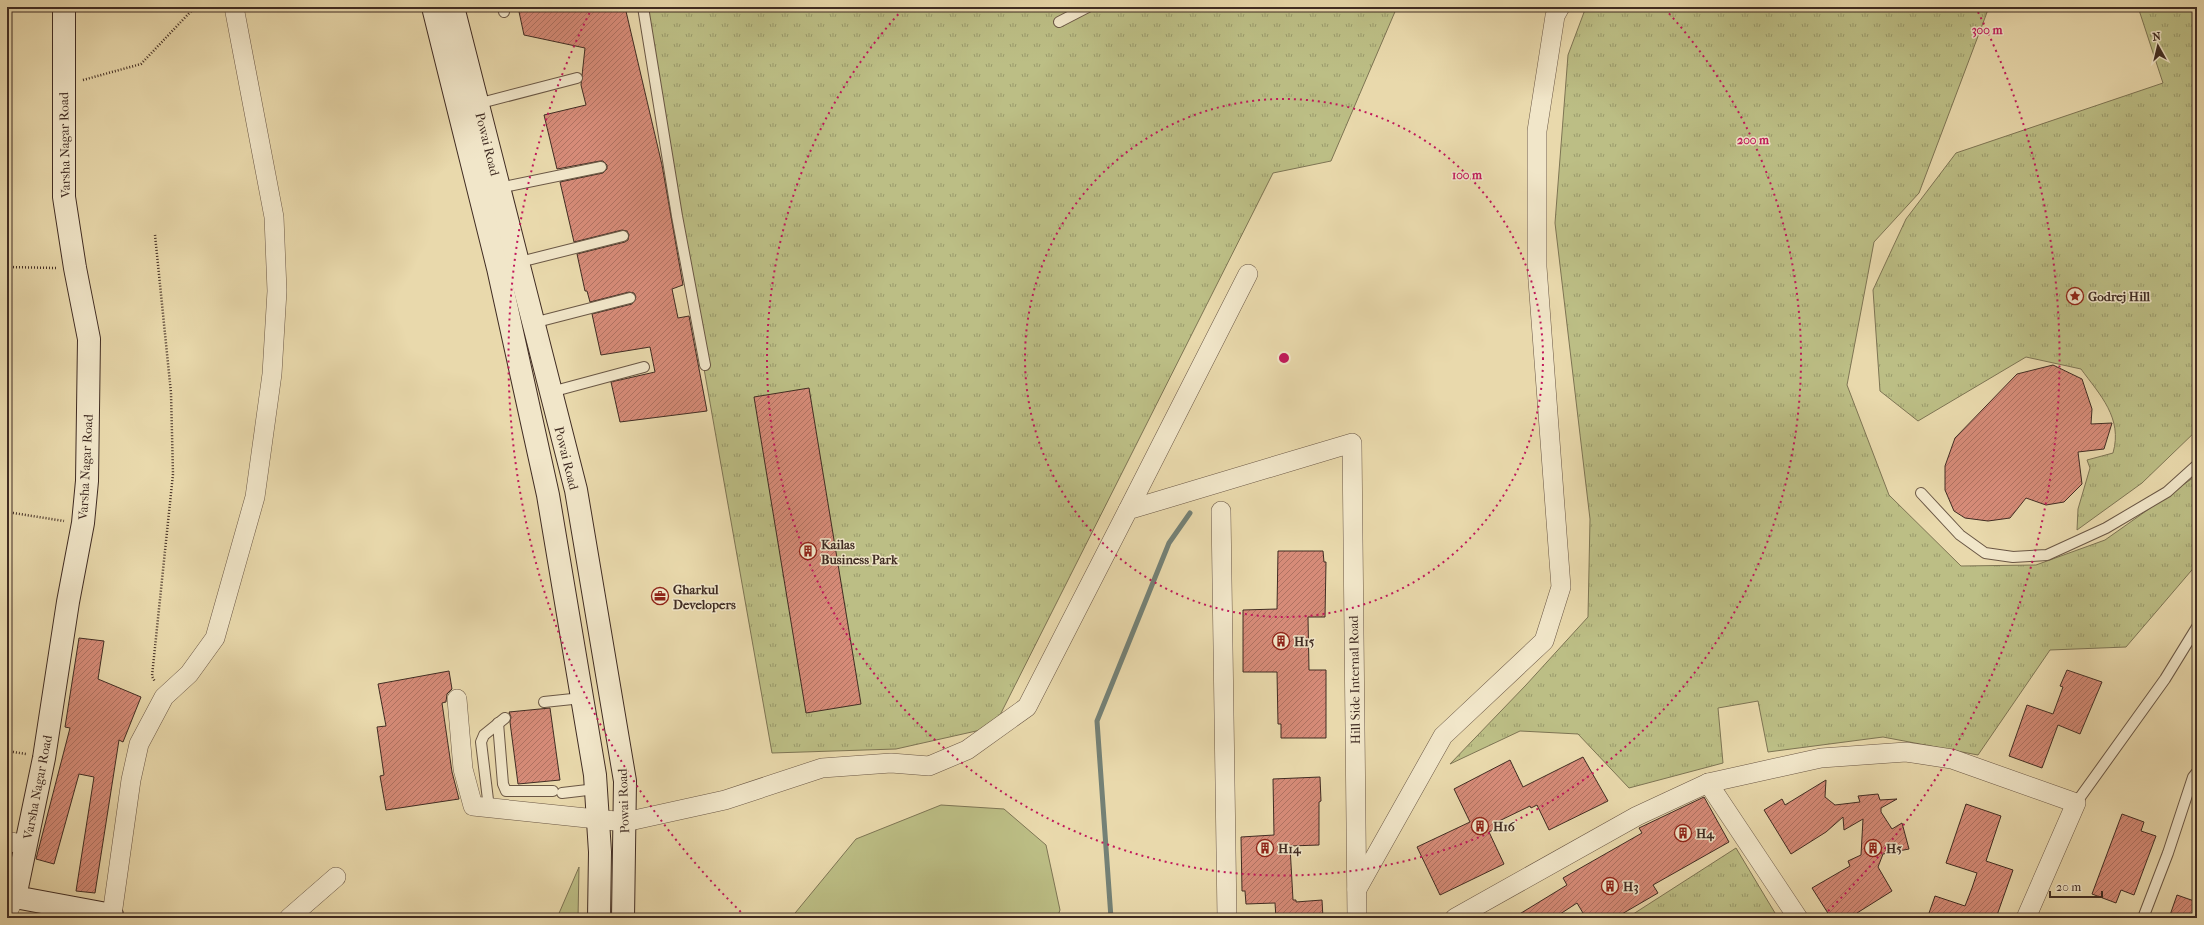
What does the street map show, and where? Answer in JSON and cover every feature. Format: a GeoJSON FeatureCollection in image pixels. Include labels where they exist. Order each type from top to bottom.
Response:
{"type":"FeatureCollection","features":[{"type":"Feature","properties":{"kind":"main road","name":"Varsha Nagar Road"},"geometry":{"type":"LineString","coordinates":[[64,7],[64,197],[74,268],[89,340],[87,481],[83,524],[68,602],[44,758],[16,843],[11,905],[112,916]]}},
{"type":"Feature","properties":{"kind":"main road","name":"Powai Road"},"geometry":{"type":"LineString","coordinates":[[433,7],[508,265],[533,323],[576,490],[625,781],[623,918]]}},
{"type":"Feature","properties":{"kind":"main road","name":"Powai Road"},"geometry":{"type":"LineString","coordinates":[[453,7],[499,188],[508,265],[582,698],[596,789],[600,852],[599,918]]}},
{"type":"Feature","properties":{"kind":"street"},"geometry":{"type":"LineString","coordinates":[[112,916],[130,780],[139,744],[164,697],[189,674],[216,638],[255,497],[272,374],[277,291],[274,217],[234,7]]}},
{"type":"Feature","properties":{"kind":"street"},"geometry":{"type":"LineString","coordinates":[[1356,891],[1443,736],[1544,641],[1561,587],[1537,267],[1537,131],[1555,16],[1560,7]]}},
{"type":"Feature","properties":{"kind":"street"},"geometry":{"type":"LineString","coordinates":[[457,699],[463,769],[473,806],[598,820],[624,822],[725,800],[822,768],[892,763],[929,766],[967,750],[1027,707],[1248,274]]}},
{"type":"Feature","properties":{"kind":"street","name":"Hill Side Internal Road"},"geometry":{"type":"LineString","coordinates":[[1128,510],[1352,442],[1357,918]]}},
{"type":"Feature","properties":{"kind":"street"},"geometry":{"type":"LineString","coordinates":[[1221,511],[1227,918]]}},
{"type":"Feature","properties":{"kind":"street"},"geometry":{"type":"LineString","coordinates":[[1455,918],[1637,816],[1708,783],[1821,758],[1906,752],[1952,759],[2076,803],[2026,918]]}},
{"type":"Feature","properties":{"kind":"street"},"geometry":{"type":"LineString","coordinates":[[1708,783],[1798,918]]}},
{"type":"Feature","properties":{"kind":"street"},"geometry":{"type":"LineString","coordinates":[[289,918],[336,878]]}},
{"type":"Feature","properties":{"kind":"lane"},"geometry":{"type":"LineString","coordinates":[[643,7],[677,216],[705,365]]}},
{"type":"Feature","properties":{"kind":"lane"},"geometry":{"type":"LineString","coordinates":[[1059,22],[1088,7]]}},
{"type":"Feature","properties":{"kind":"lane"},"geometry":{"type":"LineString","coordinates":[[478,104],[577,78]]}},
{"type":"Feature","properties":{"kind":"lane"},"geometry":{"type":"LineString","coordinates":[[499,188],[601,167]]}},
{"type":"Feature","properties":{"kind":"lane"},"geometry":{"type":"LineString","coordinates":[[508,265],[623,236]]}},
{"type":"Feature","properties":{"kind":"lane"},"geometry":{"type":"LineString","coordinates":[[533,323],[630,298]]}},
{"type":"Feature","properties":{"kind":"lane"},"geometry":{"type":"LineString","coordinates":[[551,392],[644,367]]}},
{"type":"Feature","properties":{"kind":"lane"},"geometry":{"type":"LineString","coordinates":[[1921,493],[1960,535],[1984,553],[2013,557],[2047,555],[2106,528],[2160,496],[2197,465]]}},
{"type":"Feature","properties":{"kind":"lane"},"geometry":{"type":"LineString","coordinates":[[2076,803],[2165,679],[2197,627]]}},
{"type":"Feature","properties":{"kind":"lane"},"geometry":{"type":"LineString","coordinates":[[544,702],[582,698]]}},
{"type":"Feature","properties":{"kind":"lane"},"geometry":{"type":"LineString","coordinates":[[489,808],[481,742],[484,735],[502,720],[503,784],[506,791],[558,792],[596,789]]}},
{"type":"Feature","properties":{"kind":"lane"},"geometry":{"type":"LineString","coordinates":[[2143,918],[2168,853],[2193,776],[2197,772]]}},
{"type":"Feature","properties":{"kind":"path"},"geometry":{"type":"LineString","coordinates":[[63,85],[141,64],[195,7]]}},
{"type":"Feature","properties":{"kind":"path"},"geometry":{"type":"LineString","coordinates":[[155,235],[172,393],[173,474],[152,676],[164,697]]}},
{"type":"Feature","properties":{"kind":"path"},"geometry":{"type":"LineString","coordinates":[[7,267],[74,268]]}},
{"type":"Feature","properties":{"kind":"path"},"geometry":{"type":"LineString","coordinates":[[7,512],[83,524]]}},
{"type":"Feature","properties":{"kind":"green space"},"geometry":{"type":"Polygon","coordinates":[[[640,7],[1397,7],[1331,161],[1273,173],[994,727],[896,749],[772,753],[640,7]]]}},
{"type":"Feature","properties":{"kind":"green space"},"geometry":{"type":"Polygon","coordinates":[[[1586,7],[1989,7],[1919,193],[1874,242],[1847,385],[1889,495],[1961,566],[2036,565],[2105,540],[2197,475],[2197,564],[2126,647],[2050,650],[1978,755],[1883,737],[1768,752],[1758,701],[1718,708],[1723,763],[1629,788],[1578,734],[1520,731],[1450,764],[1526,685],[1588,617],[1590,519],[1555,223],[1568,55],[1586,7]]]}},
{"type":"Feature","properties":{"kind":"green space"},"geometry":{"type":"Polygon","coordinates":[[[2138,7],[2197,7],[2197,430],[2142,483],[2077,530],[2078,509],[2090,468],[2087,460],[2113,453],[2115,440],[2115,429],[2108,408],[2081,369],[2026,357],[1918,421],[1880,391],[1873,290],[1906,219],[1956,153],[2163,83],[2138,7]]]}},
{"type":"Feature","properties":{"kind":"green space"},"geometry":{"type":"Polygon","coordinates":[[[941,805],[1004,809],[1046,845],[1060,910],[1057,918],[791,918],[856,839],[941,805]]]}},
{"type":"Feature","properties":{"kind":"green space"},"geometry":{"type":"Polygon","coordinates":[[[1736,848],[1778,918],[1627,918],[1736,848]]]}},
{"type":"Feature","properties":{"kind":"green space"},"geometry":{"type":"Polygon","coordinates":[[[579,867],[578,918],[557,918],[579,867]]]}},
{"type":"Feature","properties":{"kind":"building"},"geometry":{"type":"Polygon","coordinates":[[[518,7],[625,7],[662,165],[683,285],[672,289],[678,318],[689,316],[707,411],[620,422],[611,382],[655,372],[650,347],[601,355],[592,314],[632,304],[636,297],[634,293],[629,292],[590,302],[587,291],[585,291],[577,254],[625,242],[628,240],[629,235],[627,231],[622,230],[574,242],[560,182],[603,173],[607,169],[607,165],[603,161],[600,161],[557,169],[544,115],[586,105],[581,85],[585,48],[524,35],[518,7]]]}},
{"type":"Feature","properties":{"kind":"building"},"geometry":{"type":"Polygon","coordinates":[[[2053,365],[2082,379],[2092,409],[2091,424],[2112,423],[2104,449],[2078,452],[2082,484],[2064,502],[2046,505],[2026,498],[2010,518],[1988,521],[1965,518],[1954,511],[1945,490],[1945,466],[1955,438],[2017,374],[2053,365]]]}},
{"type":"Feature","properties":{"kind":"building","name":"Kailas Business Park"},"geometry":{"type":"Polygon","coordinates":[[[809,388],[861,704],[806,713],[754,397],[809,388]]]}},
{"type":"Feature","properties":{"kind":"building","name":"H15"},"geometry":{"type":"Polygon","coordinates":[[[1278,551],[1323,551],[1324,562],[1326,562],[1325,617],[1308,617],[1309,670],[1326,670],[1326,738],[1281,738],[1281,724],[1278,724],[1277,672],[1243,672],[1243,610],[1277,609],[1278,551]]]}},
{"type":"Feature","properties":{"kind":"building"},"geometry":{"type":"Polygon","coordinates":[[[79,638],[104,641],[98,679],[141,697],[123,742],[119,740],[95,893],[76,891],[94,777],[79,774],[54,864],[36,859],[70,728],[65,727],[79,638]]]}},
{"type":"Feature","properties":{"kind":"building"},"geometry":{"type":"Polygon","coordinates":[[[2067,670],[2102,682],[2080,734],[2058,725],[2042,768],[2009,756],[2027,705],[2053,714],[2063,687],[2060,686],[2067,670]]]}},
{"type":"Feature","properties":{"kind":"building"},"geometry":{"type":"Polygon","coordinates":[[[449,671],[452,689],[447,694],[446,702],[442,703],[452,772],[459,799],[386,810],[380,776],[384,775],[377,727],[386,726],[378,684],[449,671]]]}},
{"type":"Feature","properties":{"kind":"building"},"geometry":{"type":"Polygon","coordinates":[[[550,708],[560,780],[518,784],[510,722],[511,717],[509,712],[550,708]]]}},
{"type":"Feature","properties":{"kind":"building","name":"H16"},"geometry":{"type":"Polygon","coordinates":[[[1583,757],[1608,801],[1549,830],[1537,805],[1531,808],[1530,806],[1497,822],[1499,827],[1489,832],[1504,864],[1440,895],[1417,847],[1470,822],[1454,789],[1510,760],[1523,787],[1583,757]]]}},
{"type":"Feature","properties":{"kind":"building","name":"H14"},"geometry":{"type":"Polygon","coordinates":[[[1320,777],[1321,801],[1319,802],[1319,845],[1290,846],[1293,900],[1296,900],[1296,902],[1322,900],[1323,918],[1276,918],[1275,903],[1246,904],[1245,891],[1242,891],[1241,837],[1274,835],[1273,779],[1320,777]]]}},
{"type":"Feature","properties":{"kind":"building","name":"H5"},"geometry":{"type":"Polygon","coordinates":[[[1826,780],[1825,797],[1835,805],[1860,802],[1858,796],[1878,794],[1880,800],[1897,799],[1881,808],[1881,812],[1892,829],[1902,823],[1909,849],[1883,854],[1878,867],[1892,891],[1857,913],[1860,918],[1831,918],[1812,888],[1850,866],[1848,861],[1861,855],[1863,819],[1844,830],[1843,817],[1826,832],[1791,854],[1764,810],[1782,799],[1785,805],[1826,780]]]}},
{"type":"Feature","properties":{"kind":"building"},"geometry":{"type":"Polygon","coordinates":[[[1704,797],[1729,842],[1653,885],[1658,893],[1615,918],[1586,918],[1577,903],[1554,918],[1513,918],[1567,885],[1563,878],[1642,833],[1639,828],[1704,797]]]}},
{"type":"Feature","properties":{"kind":"building"},"geometry":{"type":"Polygon","coordinates":[[[1966,804],[2001,816],[1986,861],[2013,870],[1996,918],[1936,918],[1928,916],[1935,896],[1965,906],[1972,888],[1977,873],[1946,863],[1966,804]]]}},
{"type":"Feature","properties":{"kind":"building"},"geometry":{"type":"Polygon","coordinates":[[[2122,814],[2144,822],[2141,831],[2156,836],[2134,895],[2121,890],[2116,903],[2092,894],[2122,814]]]}},
{"type":"Feature","properties":{"kind":"building"},"geometry":{"type":"Polygon","coordinates":[[[2177,895],[2197,902],[2197,918],[2169,918],[2177,895]]]}},
{"type":"Feature","properties":{"kind":"waterway"},"geometry":{"type":"LineString","coordinates":[[1111,918],[1097,721],[1169,543],[1190,513]]}},
{"type":"Feature","properties":{"kind":"place","name":"Godrej Hill"},"geometry":{"type":"Point","coordinates":[2075,296]}},
{"type":"Feature","properties":{"kind":"place","name":"Kailas Business Park"},"geometry":{"type":"Point","coordinates":[808,551]}},
{"type":"Feature","properties":{"kind":"place","name":"Gharkul Developers"},"geometry":{"type":"Point","coordinates":[660,596]}},
{"type":"Feature","properties":{"kind":"place","name":"H15"},"geometry":{"type":"Point","coordinates":[1281,641]}},
{"type":"Feature","properties":{"kind":"place","name":"H16"},"geometry":{"type":"Point","coordinates":[1480,826]}},
{"type":"Feature","properties":{"kind":"place","name":"H4"},"geometry":{"type":"Point","coordinates":[1683,833]}},
{"type":"Feature","properties":{"kind":"place","name":"H14"},"geometry":{"type":"Point","coordinates":[1265,848]}},
{"type":"Feature","properties":{"kind":"place","name":"H5"},"geometry":{"type":"Point","coordinates":[1873,848]}},
{"type":"Feature","properties":{"kind":"place","name":"H3"},"geometry":{"type":"Point","coordinates":[1610,886]}}]}
